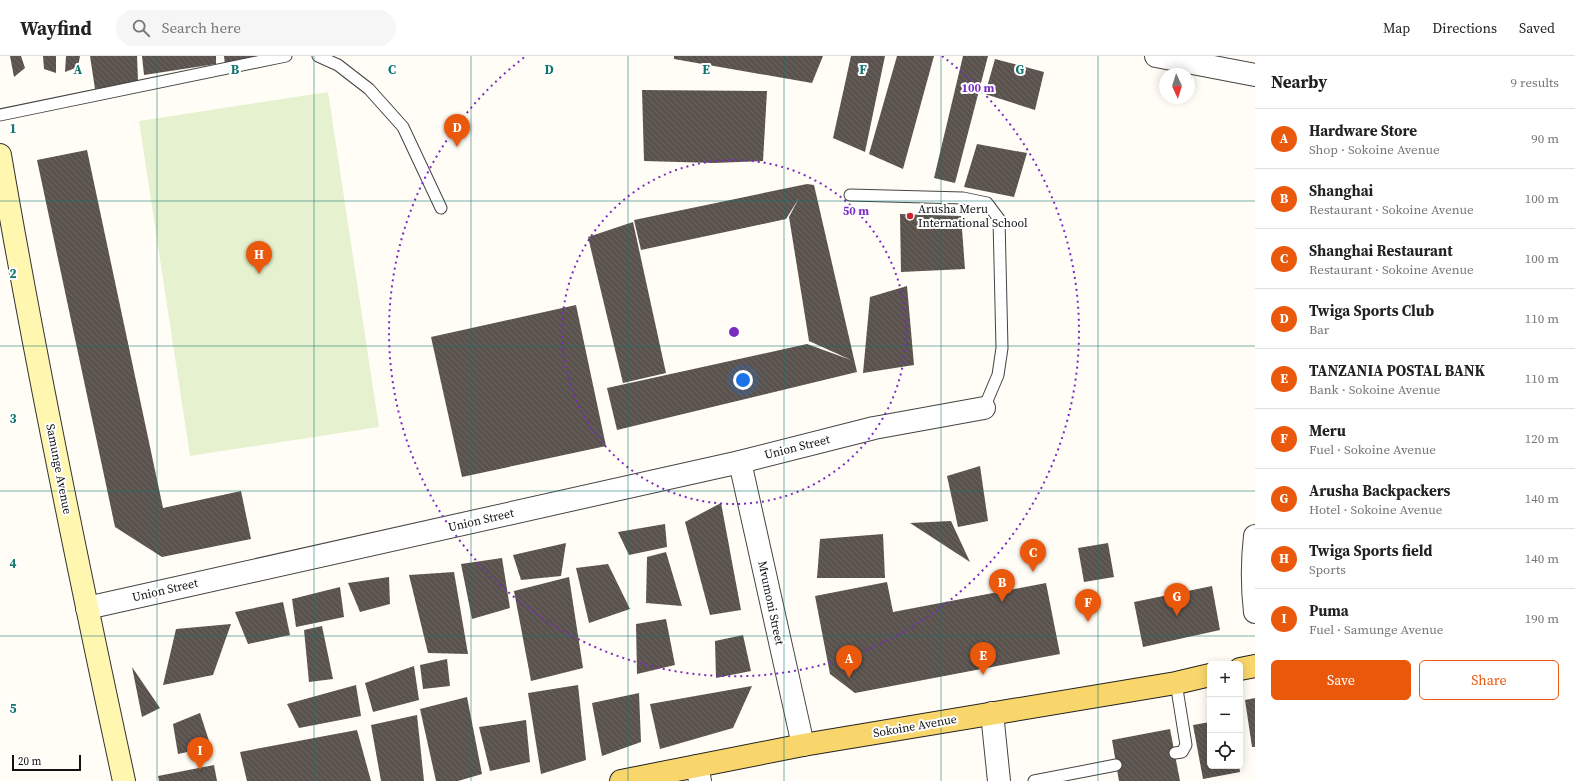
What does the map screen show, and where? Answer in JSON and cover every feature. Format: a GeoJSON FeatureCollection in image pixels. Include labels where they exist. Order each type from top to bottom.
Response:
{"type":"FeatureCollection","features":[{"type":"Feature","properties":{"kind":"main road"},"geometry":{"type":"LineString","coordinates":[[1243,668],[1255,666]]}},
{"type":"Feature","properties":{"kind":"main road","name":"Sokoine Avenue"},"geometry":{"type":"LineString","coordinates":[[621,781],[699,774],[803,745],[1207,677]]}},
{"type":"Feature","properties":{"kind":"street"},"geometry":{"type":"LineString","coordinates":[[1156,56],[1255,75]]}},
{"type":"Feature","properties":{"kind":"street","name":"Samunge Avenue"},"geometry":{"type":"LineString","coordinates":[[0,155],[25,299],[87,608],[124,781]]}},
{"type":"Feature","properties":{"kind":"street","name":"Union Street"},"geometry":{"type":"LineString","coordinates":[[87,608],[740,462],[874,428],[984,408]]}},
{"type":"Feature","properties":{"kind":"street","name":"Mvumoni Street"},"geometry":{"type":"LineString","coordinates":[[740,462],[803,745]]}},
{"type":"Feature","properties":{"kind":"street"},"geometry":{"type":"LineString","coordinates":[[1255,536],[1252,587],[1255,612]]}},
{"type":"Feature","properties":{"kind":"street"},"geometry":{"type":"LineString","coordinates":[[992,713],[999,781]]}},
{"type":"Feature","properties":{"kind":"lane"},"geometry":{"type":"LineString","coordinates":[[0,115],[286,56]]}},
{"type":"Feature","properties":{"kind":"lane"},"geometry":{"type":"LineString","coordinates":[[318,56],[338,65],[369,89],[403,127],[441,208]]}},
{"type":"Feature","properties":{"kind":"lane"},"geometry":{"type":"LineString","coordinates":[[850,195],[963,198],[987,203],[999,219],[1002,348],[998,375],[984,408]]}},
{"type":"Feature","properties":{"kind":"lane"},"geometry":{"type":"LineString","coordinates":[[1175,753],[1182,752],[1186,745],[1176,683]]}},
{"type":"Feature","properties":{"kind":"lane"},"geometry":{"type":"LineString","coordinates":[[1034,781],[1116,765]]}},
{"type":"Feature","properties":{"kind":"green space"},"geometry":{"type":"Polygon","coordinates":[[[328,92],[379,427],[190,456],[139,121],[328,92]]]}},
{"type":"Feature","properties":{"kind":"building"},"geometry":{"type":"Polygon","coordinates":[[[10,56],[21,56],[25,68],[14,77],[10,56]]]}},
{"type":"Feature","properties":{"kind":"building"},"geometry":{"type":"Polygon","coordinates":[[[43,56],[56,56],[56,73],[44,69],[43,56]]]}},
{"type":"Feature","properties":{"kind":"building"},"geometry":{"type":"Polygon","coordinates":[[[66,56],[80,56],[78,67],[65,72],[66,56]]]}},
{"type":"Feature","properties":{"kind":"building"},"geometry":{"type":"Polygon","coordinates":[[[90,56],[137,56],[138,81],[95,89],[90,56]]]}},
{"type":"Feature","properties":{"kind":"building"},"geometry":{"type":"Polygon","coordinates":[[[142,56],[216,56],[216,64],[144,75],[142,56]]]}},
{"type":"Feature","properties":{"kind":"building"},"geometry":{"type":"Polygon","coordinates":[[[224,56],[269,56],[225,65],[224,56]]]}},
{"type":"Feature","properties":{"kind":"building"},"geometry":{"type":"Polygon","coordinates":[[[674,56],[823,56],[812,83],[674,59],[674,56]]]}},
{"type":"Feature","properties":{"kind":"building"},"geometry":{"type":"Polygon","coordinates":[[[851,56],[885,56],[865,152],[833,138],[851,56]]]}},
{"type":"Feature","properties":{"kind":"building"},"geometry":{"type":"Polygon","coordinates":[[[897,56],[934,56],[903,169],[869,154],[897,56]]]}},
{"type":"Feature","properties":{"kind":"building"},"geometry":{"type":"Polygon","coordinates":[[[963,56],[988,56],[955,183],[934,178],[963,56]]]}},
{"type":"Feature","properties":{"kind":"building"},"geometry":{"type":"Polygon","coordinates":[[[995,59],[1044,72],[1035,110],[985,94],[995,59]]]}},
{"type":"Feature","properties":{"kind":"building"},"geometry":{"type":"Polygon","coordinates":[[[642,90],[767,91],[763,161],[714,163],[644,161],[642,90]]]}},
{"type":"Feature","properties":{"kind":"building"},"geometry":{"type":"Polygon","coordinates":[[[977,144],[1027,153],[1014,197],[964,187],[977,144]]]}},
{"type":"Feature","properties":{"kind":"building"},"geometry":{"type":"Polygon","coordinates":[[[87,150],[163,508],[241,491],[251,539],[162,557],[115,527],[37,160],[87,150]]]}},
{"type":"Feature","properties":{"kind":"building"},"geometry":{"type":"Polygon","coordinates":[[[807,184],[814,185],[857,372],[617,430],[607,388],[807,344],[851,360],[809,341],[789,217],[799,198],[786,219],[641,250],[634,220],[807,184]]]}},
{"type":"Feature","properties":{"kind":"building"},"geometry":{"type":"Polygon","coordinates":[[[900,214],[961,216],[965,269],[901,272],[900,214]]]}},
{"type":"Feature","properties":{"kind":"building"},"geometry":{"type":"Polygon","coordinates":[[[633,222],[666,373],[623,383],[588,237],[633,222]]]}},
{"type":"Feature","properties":{"kind":"building"},"geometry":{"type":"Polygon","coordinates":[[[907,286],[914,365],[863,373],[870,297],[907,286]]]}},
{"type":"Feature","properties":{"kind":"building"},"geometry":{"type":"Polygon","coordinates":[[[576,305],[606,446],[462,477],[431,337],[576,305]]]}},
{"type":"Feature","properties":{"kind":"building"},"geometry":{"type":"Polygon","coordinates":[[[980,466],[988,521],[958,527],[947,476],[980,466]]]}},
{"type":"Feature","properties":{"kind":"building"},"geometry":{"type":"Polygon","coordinates":[[[721,503],[741,610],[710,615],[685,522],[721,503]]]}},
{"type":"Feature","properties":{"kind":"building"},"geometry":{"type":"Polygon","coordinates":[[[951,521],[970,562],[910,523],[951,521]]]}},
{"type":"Feature","properties":{"kind":"building"},"geometry":{"type":"Polygon","coordinates":[[[665,524],[667,547],[629,555],[618,532],[665,524]]]}},
{"type":"Feature","properties":{"kind":"building"},"geometry":{"type":"Polygon","coordinates":[[[883,534],[885,578],[817,578],[820,539],[883,534]]]}},
{"type":"Feature","properties":{"kind":"building"},"geometry":{"type":"Polygon","coordinates":[[[566,543],[561,576],[521,580],[513,555],[566,543]]]}},
{"type":"Feature","properties":{"kind":"building"},"geometry":{"type":"Polygon","coordinates":[[[1108,543],[1114,577],[1084,582],[1078,548],[1108,543]]]}},
{"type":"Feature","properties":{"kind":"building"},"geometry":{"type":"Polygon","coordinates":[[[666,552],[682,606],[646,603],[647,557],[666,552]]]}},
{"type":"Feature","properties":{"kind":"building"},"geometry":{"type":"Polygon","coordinates":[[[502,558],[510,608],[472,619],[461,564],[502,558]]]}},
{"type":"Feature","properties":{"kind":"building"},"geometry":{"type":"Polygon","coordinates":[[[608,564],[630,609],[589,623],[576,568],[608,564]]]}},
{"type":"Feature","properties":{"kind":"building"},"geometry":{"type":"Polygon","coordinates":[[[454,572],[468,654],[428,653],[409,575],[454,572]]]}},
{"type":"Feature","properties":{"kind":"building"},"geometry":{"type":"Polygon","coordinates":[[[389,577],[390,604],[360,612],[348,583],[389,577]]]}},
{"type":"Feature","properties":{"kind":"building"},"geometry":{"type":"Polygon","coordinates":[[[569,577],[583,668],[531,681],[514,591],[569,577]]]}},
{"type":"Feature","properties":{"kind":"building"},"geometry":{"type":"Polygon","coordinates":[[[887,582],[893,612],[1046,583],[1060,654],[855,693],[830,674],[815,596],[887,582]]]}},
{"type":"Feature","properties":{"kind":"building"},"geometry":{"type":"Polygon","coordinates":[[[1212,586],[1220,630],[1143,647],[1134,602],[1212,586]]]}},
{"type":"Feature","properties":{"kind":"building"},"geometry":{"type":"Polygon","coordinates":[[[340,587],[344,617],[296,627],[292,599],[340,587]]]}},
{"type":"Feature","properties":{"kind":"building"},"geometry":{"type":"Polygon","coordinates":[[[283,602],[290,635],[248,644],[235,612],[283,602]]]}},
{"type":"Feature","properties":{"kind":"building"},"geometry":{"type":"Polygon","coordinates":[[[666,619],[675,665],[637,674],[636,624],[666,619]]]}},
{"type":"Feature","properties":{"kind":"building"},"geometry":{"type":"Polygon","coordinates":[[[231,624],[213,675],[163,685],[176,629],[231,624]]]}},
{"type":"Feature","properties":{"kind":"building"},"geometry":{"type":"Polygon","coordinates":[[[322,626],[333,679],[309,682],[304,630],[322,626]]]}},
{"type":"Feature","properties":{"kind":"building"},"geometry":{"type":"Polygon","coordinates":[[[743,635],[751,671],[716,678],[715,641],[743,635]]]}},
{"type":"Feature","properties":{"kind":"building"},"geometry":{"type":"Polygon","coordinates":[[[447,659],[450,686],[423,689],[420,665],[447,659]]]}},
{"type":"Feature","properties":{"kind":"building"},"geometry":{"type":"Polygon","coordinates":[[[414,666],[419,700],[373,712],[365,683],[414,666]]]}},
{"type":"Feature","properties":{"kind":"building"},"geometry":{"type":"Polygon","coordinates":[[[132,667],[160,708],[142,717],[132,667]]]}},
{"type":"Feature","properties":{"kind":"building"},"geometry":{"type":"Polygon","coordinates":[[[356,685],[361,716],[299,728],[287,704],[356,685]]]}},
{"type":"Feature","properties":{"kind":"building"},"geometry":{"type":"Polygon","coordinates":[[[578,685],[586,760],[541,774],[528,693],[578,685]]]}},
{"type":"Feature","properties":{"kind":"building"},"geometry":{"type":"Polygon","coordinates":[[[752,686],[733,728],[660,749],[650,704],[752,686]]]}},
{"type":"Feature","properties":{"kind":"building"},"geometry":{"type":"Polygon","coordinates":[[[639,693],[641,742],[602,756],[592,703],[639,693]]]}},
{"type":"Feature","properties":{"kind":"building"},"geometry":{"type":"Polygon","coordinates":[[[467,697],[482,774],[458,781],[436,781],[420,709],[467,697]]]}},
{"type":"Feature","properties":{"kind":"building"},"geometry":{"type":"Polygon","coordinates":[[[1255,698],[1255,747],[1252,747],[1245,700],[1255,698]]]}},
{"type":"Feature","properties":{"kind":"building"},"geometry":{"type":"Polygon","coordinates":[[[200,713],[211,747],[178,754],[173,724],[200,713]]]}},
{"type":"Feature","properties":{"kind":"building"},"geometry":{"type":"Polygon","coordinates":[[[417,715],[424,781],[381,781],[371,725],[417,715]]]}},
{"type":"Feature","properties":{"kind":"building"},"geometry":{"type":"Polygon","coordinates":[[[526,720],[530,762],[490,771],[479,727],[526,720]]]}},
{"type":"Feature","properties":{"kind":"building"},"geometry":{"type":"Polygon","coordinates":[[[1207,723],[1207,769],[1240,769],[1240,772],[1203,779],[1193,725],[1207,723]]]}},
{"type":"Feature","properties":{"kind":"building"},"geometry":{"type":"Polygon","coordinates":[[[1170,729],[1180,781],[1119,781],[1112,740],[1170,729]]]}},
{"type":"Feature","properties":{"kind":"building"},"geometry":{"type":"Polygon","coordinates":[[[357,730],[371,781],[247,781],[240,752],[357,730]]]}},
{"type":"Feature","properties":{"kind":"building"},"geometry":{"type":"Polygon","coordinates":[[[214,765],[217,781],[159,781],[158,776],[214,765]]]}},
{"type":"Feature","properties":{"kind":"place","name":"Twiga Sports Club"},"geometry":{"type":"Point","coordinates":[457,147]}},
{"type":"Feature","properties":{"kind":"place","name":"Arusha Meru International School"},"geometry":{"type":"Point","coordinates":[910,216]}},
{"type":"Feature","properties":{"kind":"place","name":"Twiga Sports field"},"geometry":{"type":"Point","coordinates":[259,274]}},
{"type":"Feature","properties":{"kind":"place","name":"Shanghai Restaurant"},"geometry":{"type":"Point","coordinates":[1033,572]}},
{"type":"Feature","properties":{"kind":"place","name":"Shanghai"},"geometry":{"type":"Point","coordinates":[1002,602]}},
{"type":"Feature","properties":{"kind":"place","name":"Arusha Backpackers"},"geometry":{"type":"Point","coordinates":[1177,616]}},
{"type":"Feature","properties":{"kind":"place","name":"Meru"},"geometry":{"type":"Point","coordinates":[1088,622]}},
{"type":"Feature","properties":{"kind":"place","name":"TANZANIA POSTAL BANK"},"geometry":{"type":"Point","coordinates":[983,675]}},
{"type":"Feature","properties":{"kind":"place","name":"Hardware Store"},"geometry":{"type":"Point","coordinates":[849,678]}},
{"type":"Feature","properties":{"kind":"place","name":"Puma"},"geometry":{"type":"Point","coordinates":[200,770]}}]}
